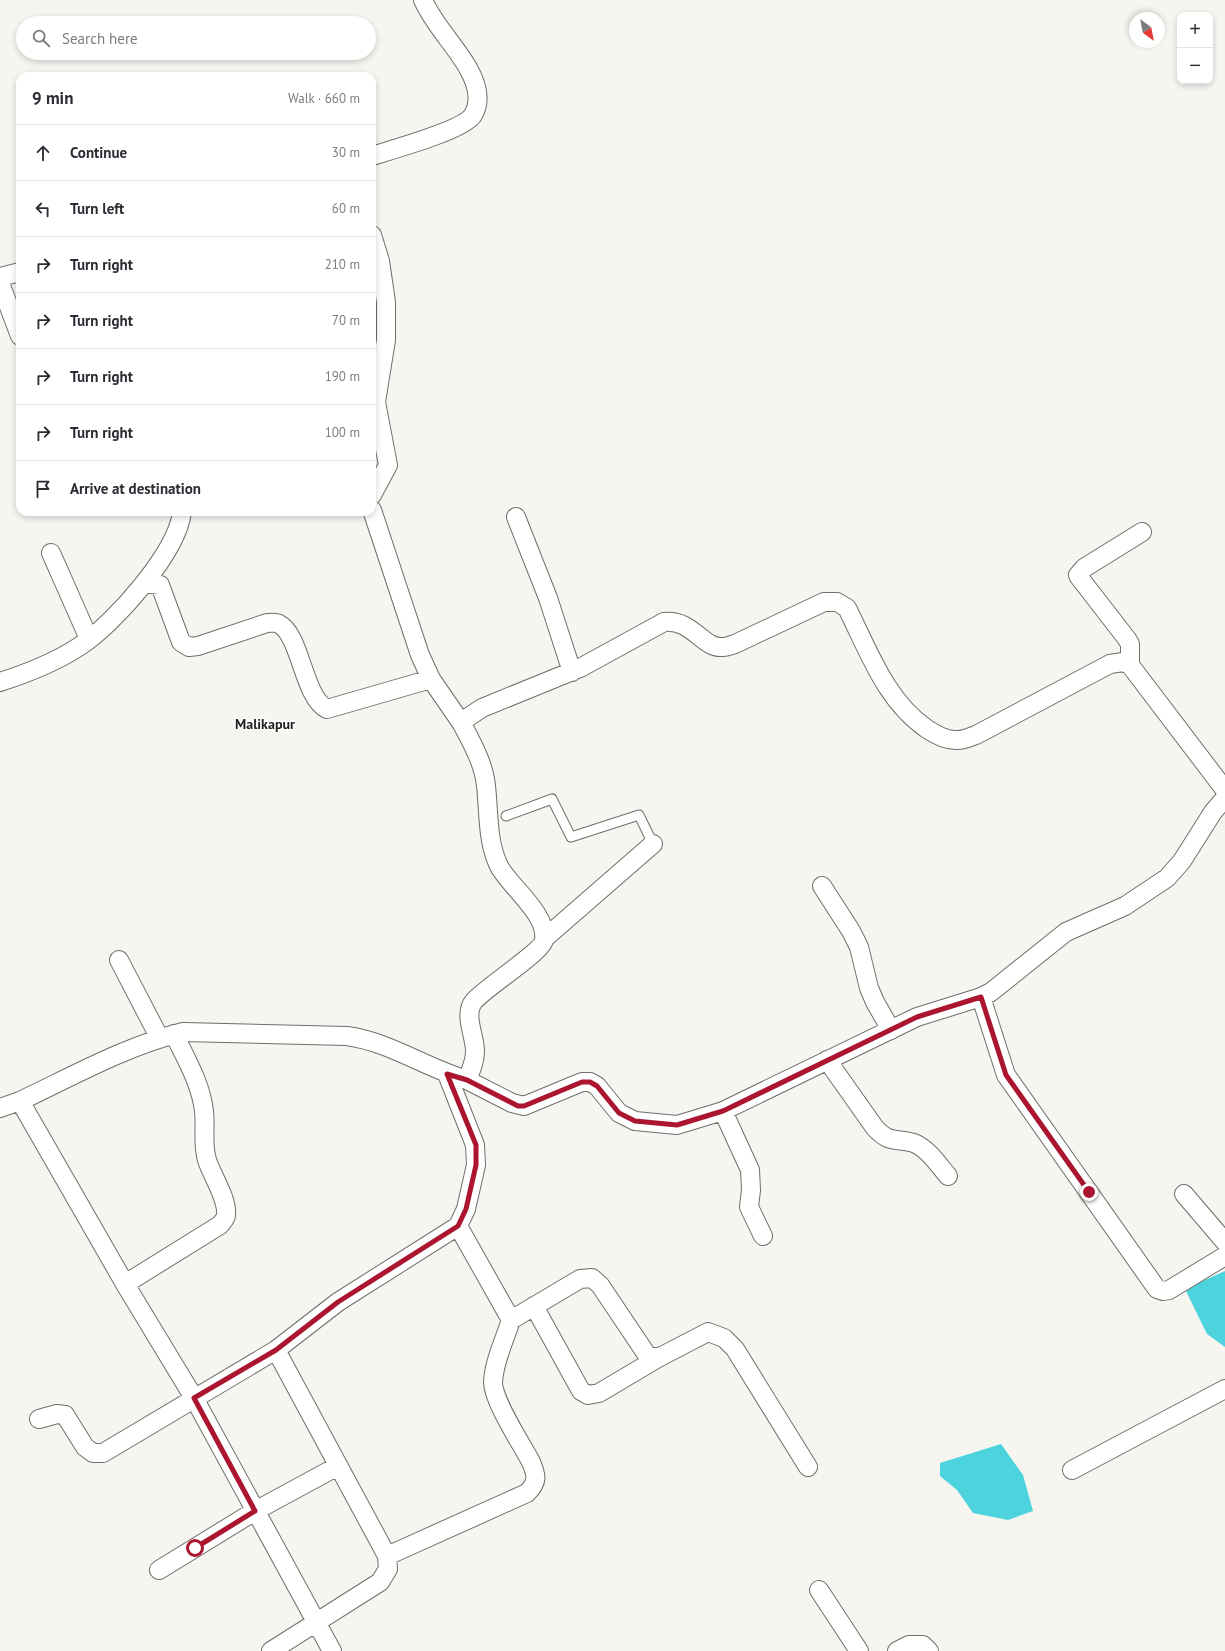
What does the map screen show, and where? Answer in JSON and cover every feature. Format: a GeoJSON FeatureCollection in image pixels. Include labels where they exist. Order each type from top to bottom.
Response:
{"type":"FeatureCollection","features":[{"type":"Feature","properties":{"kind":"street"},"geometry":{"type":"LineString","coordinates":[[376,155],[436,135],[463,123],[473,116],[477,87],[468,68],[435,22],[423,0]]}},
{"type":"Feature","properties":{"kind":"street"},"geometry":{"type":"LineString","coordinates":[[376,248],[380,262],[386,302],[386,340],[376,402],[388,457],[385,473],[376,488]]}},
{"type":"Feature","properties":{"kind":"street"},"geometry":{"type":"LineString","coordinates":[[0,277],[16,273]]}},
{"type":"Feature","properties":{"kind":"street"},"geometry":{"type":"LineString","coordinates":[[0,283],[16,325]]}},
{"type":"Feature","properties":{"kind":"street"},"geometry":{"type":"LineString","coordinates":[[0,682],[40,667],[67,654],[100,630],[144,583],[166,551],[180,516]]}},
{"type":"Feature","properties":{"kind":"street"},"geometry":{"type":"LineString","coordinates":[[374,516],[420,654],[431,679],[462,724],[480,762],[486,785],[487,812],[496,858],[504,875],[525,896],[541,924],[544,938],[543,944],[534,953],[482,993],[473,1002],[470,1016],[475,1049],[475,1060],[467,1080]]}},
{"type":"Feature","properties":{"kind":"street"},"geometry":{"type":"LineString","coordinates":[[516,517],[548,598],[572,672]]}},
{"type":"Feature","properties":{"kind":"street"},"geometry":{"type":"LineString","coordinates":[[1130,665],[1130,644],[1078,575],[1084,568],[1142,532]]}},
{"type":"Feature","properties":{"kind":"street"},"geometry":{"type":"LineString","coordinates":[[51,553],[89,639]]}},
{"type":"Feature","properties":{"kind":"street"},"geometry":{"type":"LineString","coordinates":[[144,583],[160,585],[181,642],[189,647],[198,646],[267,623],[278,623],[285,628],[317,700],[327,709],[431,679]]}},
{"type":"Feature","properties":{"kind":"street"},"geometry":{"type":"LineString","coordinates":[[462,724],[466,718],[482,708],[572,672],[615,650],[664,622],[673,621],[680,623],[690,628],[707,642],[723,648],[735,644],[802,611],[824,602],[837,602],[847,608],[883,681],[895,699],[921,725],[935,734],[946,739],[958,740],[976,735],[1110,664],[1123,662],[1130,665],[1225,790]]}},
{"type":"Feature","properties":{"kind":"street"},"geometry":{"type":"LineString","coordinates":[[0,1108],[20,1101],[105,1060],[167,1036],[183,1032],[359,1038],[379,1043],[447,1074],[467,1080],[518,1106],[524,1106],[582,1082],[590,1082],[597,1086],[619,1113],[635,1121],[677,1125],[723,1111],[917,1017],[981,997],[991,992],[1066,932],[1124,906],[1167,878],[1182,861],[1213,812],[1225,798]]}},
{"type":"Feature","properties":{"kind":"street"},"geometry":{"type":"LineString","coordinates":[[544,938],[653,844]]}},
{"type":"Feature","properties":{"kind":"street"},"geometry":{"type":"LineString","coordinates":[[822,886],[851,931],[859,947],[869,988],[891,1030]]}},
{"type":"Feature","properties":{"kind":"street"},"geometry":{"type":"LineString","coordinates":[[119,960],[198,1085],[202,1097],[204,1112],[205,1150],[207,1160],[226,1207],[226,1217],[214,1229],[125,1284]]}},
{"type":"Feature","properties":{"kind":"street"},"geometry":{"type":"LineString","coordinates":[[981,997],[1006,1075],[1157,1289],[1163,1291],[1169,1290],[1225,1256]]}},
{"type":"Feature","properties":{"kind":"street"},"geometry":{"type":"LineString","coordinates":[[827,1060],[875,1128],[883,1136],[892,1140],[915,1144],[926,1150],[948,1176]]}},
{"type":"Feature","properties":{"kind":"street"},"geometry":{"type":"LineString","coordinates":[[39,1419],[56,1414],[65,1415],[85,1447],[93,1453],[103,1453],[276,1350],[338,1302],[458,1226],[466,1209],[476,1165],[476,1145],[447,1074]]}},
{"type":"Feature","properties":{"kind":"street"},"geometry":{"type":"LineString","coordinates":[[20,1101],[125,1284],[194,1398],[332,1651]]}},
{"type":"Feature","properties":{"kind":"street"},"geometry":{"type":"LineString","coordinates":[[723,1111],[750,1170],[751,1190],[749,1207],[763,1236]]}},
{"type":"Feature","properties":{"kind":"street"},"geometry":{"type":"LineString","coordinates":[[1184,1194],[1225,1242]]}},
{"type":"Feature","properties":{"kind":"street"},"geometry":{"type":"LineString","coordinates":[[458,1226],[511,1320]]}},
{"type":"Feature","properties":{"kind":"street"},"geometry":{"type":"LineString","coordinates":[[387,1556],[527,1493],[535,1485],[536,1473],[495,1395],[493,1382],[495,1368],[511,1320],[580,1279],[592,1278],[600,1285],[647,1355],[658,1358]]}},
{"type":"Feature","properties":{"kind":"street"},"geometry":{"type":"LineString","coordinates":[[534,1306],[581,1390],[588,1395],[599,1393],[658,1358],[708,1332],[724,1338],[735,1348],[808,1467]]}},
{"type":"Feature","properties":{"kind":"street"},"geometry":{"type":"LineString","coordinates":[[271,1651],[380,1582],[388,1569],[387,1556],[276,1350]]}},
{"type":"Feature","properties":{"kind":"street"},"geometry":{"type":"LineString","coordinates":[[1072,1470],[1225,1389]]}},
{"type":"Feature","properties":{"kind":"street"},"geometry":{"type":"LineString","coordinates":[[159,1570],[255,1511],[338,1466]]}},
{"type":"Feature","properties":{"kind":"street"},"geometry":{"type":"LineString","coordinates":[[819,1590],[859,1651]]}},
{"type":"Feature","properties":{"kind":"street"},"geometry":{"type":"LineString","coordinates":[[897,1651],[909,1645],[923,1645],[930,1651]]}},
{"type":"Feature","properties":{"kind":"lane"},"geometry":{"type":"LineString","coordinates":[[506,816],[552,799],[571,837],[639,815],[653,844]]}},
{"type":"Feature","properties":{"kind":"water"},"geometry":{"type":"Polygon","coordinates":[[[1225,1271],[1225,1347],[1207,1334],[1185,1289],[1225,1271]]]}},
{"type":"Feature","properties":{"kind":"water"},"geometry":{"type":"Polygon","coordinates":[[[1001,1444],[1023,1475],[1033,1511],[1008,1520],[973,1513],[957,1490],[940,1476],[940,1463],[1001,1444]]]}},
{"type":"Feature","properties":{"kind":"district","name":"Malikapur"},"geometry":{"type":"Point","coordinates":[265,724]}},
{"type":"Feature","properties":{"kind":"route"},"geometry":{"type":"LineString","coordinates":[[195,1548],[255,1511],[194,1398],[276,1350],[338,1302],[458,1226],[466,1209],[476,1165],[476,1145],[447,1074],[467,1080],[518,1106],[524,1106],[582,1082],[590,1082],[597,1086],[619,1113],[635,1121],[677,1125],[723,1111],[917,1017],[981,997],[1006,1075],[1089,1192]]}}]}
